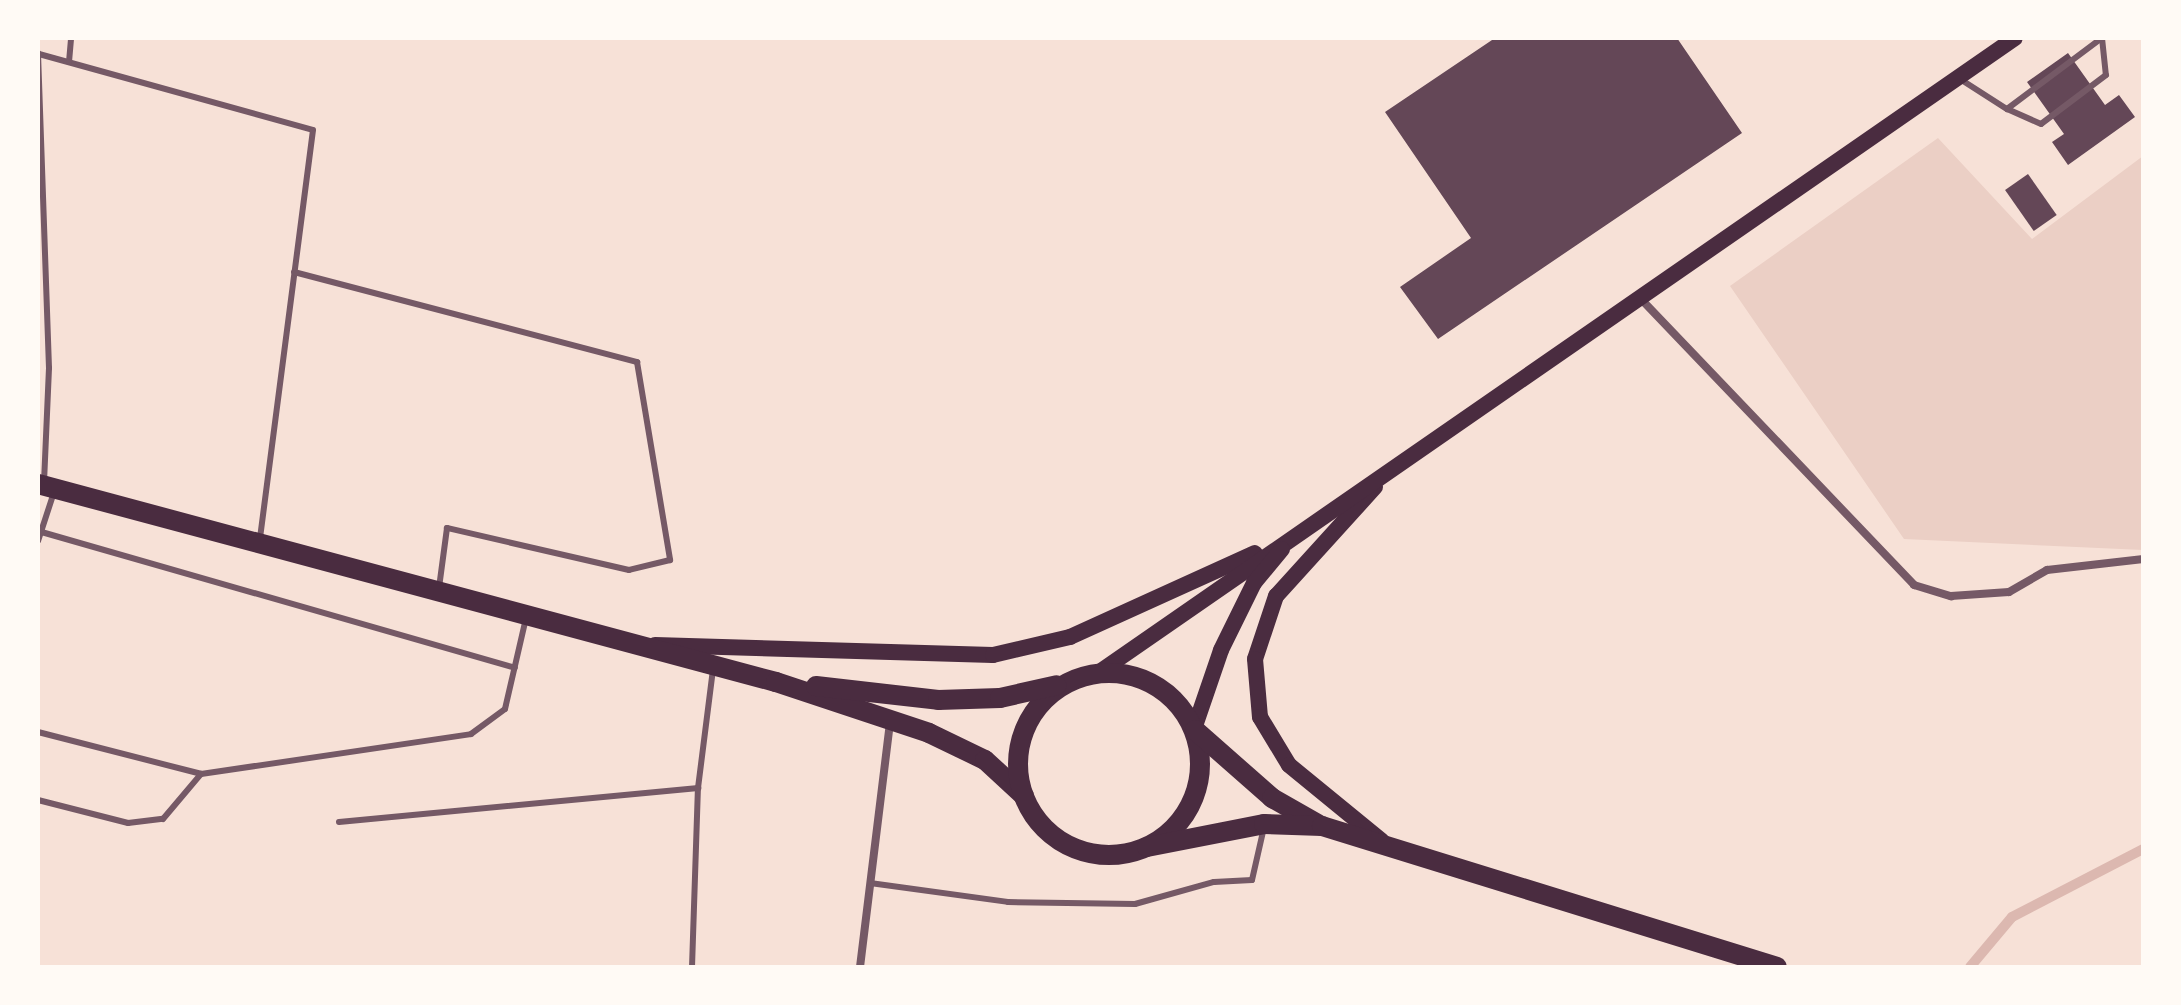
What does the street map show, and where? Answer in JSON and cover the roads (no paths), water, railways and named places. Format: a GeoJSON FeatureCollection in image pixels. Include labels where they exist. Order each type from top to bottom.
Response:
{"type":"FeatureCollection","features":[{"type":"Feature","properties":{"kind":"main road"},"geometry":{"type":"LineString","coordinates":[[776,682],[938,700],[1000,698],[1098,673],[2015,38]]}},
{"type":"Feature","properties":{"kind":"main road"},"geometry":{"type":"LineString","coordinates":[[1387,845],[1289,765],[1260,717],[1255,659],[1276,596],[1392,469]]}},
{"type":"Feature","properties":{"kind":"main road"},"geometry":{"type":"LineString","coordinates":[[45,486],[776,682],[890,720],[985,760],[1024,796],[1061,842],[1089,853],[1147,847],[1264,824],[1322,826]]}},
{"type":"Feature","properties":{"kind":"main road"},"geometry":{"type":"LineString","coordinates":[[639,645],[993,655],[1120,617],[1296,533]]}},
{"type":"Feature","properties":{"kind":"main road"},"geometry":{"type":"LineString","coordinates":[[1147,847],[1188,810],[1201,756],[1194,729],[1254,583],[1296,533]]}},
{"type":"Feature","properties":{"kind":"main road"},"geometry":{"type":"LineString","coordinates":[[1098,673],[1156,685],[1194,729],[1272,798],[1322,826],[1777,967]]}},
{"type":"Feature","properties":{"kind":"main road"},"geometry":{"type":"LineString","coordinates":[[1024,796],[1020,744],[1037,709],[1066,683]]}},
{"type":"Feature","properties":{"kind":"street"},"geometry":{"type":"LineString","coordinates":[[1640,298],[1914,585],[1951,596],[2009,592],[2047,570],[2143,559]]}},
{"type":"Feature","properties":{"kind":"street"},"geometry":{"type":"LineString","coordinates":[[860,967],[890,720]]}},
{"type":"Feature","properties":{"kind":"lane"},"geometry":{"type":"LineString","coordinates":[[69,62],[71,38]]}},
{"type":"Feature","properties":{"kind":"lane"},"geometry":{"type":"LineString","coordinates":[[1960,79],[2007,109],[2041,124],[2106,75],[2102,38]]}},
{"type":"Feature","properties":{"kind":"lane"},"geometry":{"type":"LineString","coordinates":[[2007,109],[2102,38]]}},
{"type":"Feature","properties":{"kind":"lane"},"geometry":{"type":"LineString","coordinates":[[38,541],[45,486],[49,368],[38,53],[313,130],[259,543]]}},
{"type":"Feature","properties":{"kind":"lane"},"geometry":{"type":"LineString","coordinates":[[294,272],[637,362],[670,560],[629,570],[447,528],[438,591]]}},
{"type":"Feature","properties":{"kind":"lane"},"geometry":{"type":"LineString","coordinates":[[40,531],[515,668]]}},
{"type":"Feature","properties":{"kind":"lane"},"geometry":{"type":"LineString","coordinates":[[38,732],[201,774],[471,734],[505,709],[527,615]]}},
{"type":"Feature","properties":{"kind":"lane"},"geometry":{"type":"LineString","coordinates":[[692,967],[698,788],[714,665]]}},
{"type":"Feature","properties":{"kind":"lane"},"geometry":{"type":"LineString","coordinates":[[38,800],[128,823],[163,819],[201,774]]}},
{"type":"Feature","properties":{"kind":"lane"},"geometry":{"type":"LineString","coordinates":[[339,822],[698,788]]}},
{"type":"Feature","properties":{"kind":"lane"},"geometry":{"type":"LineString","coordinates":[[870,883],[1008,902],[1135,904],[1252,880],[1264,824]]}},
{"type":"Feature","properties":{"kind":"waterway"},"geometry":{"type":"LineString","coordinates":[[1970,967],[2012,917],[2143,849]]}}]}
